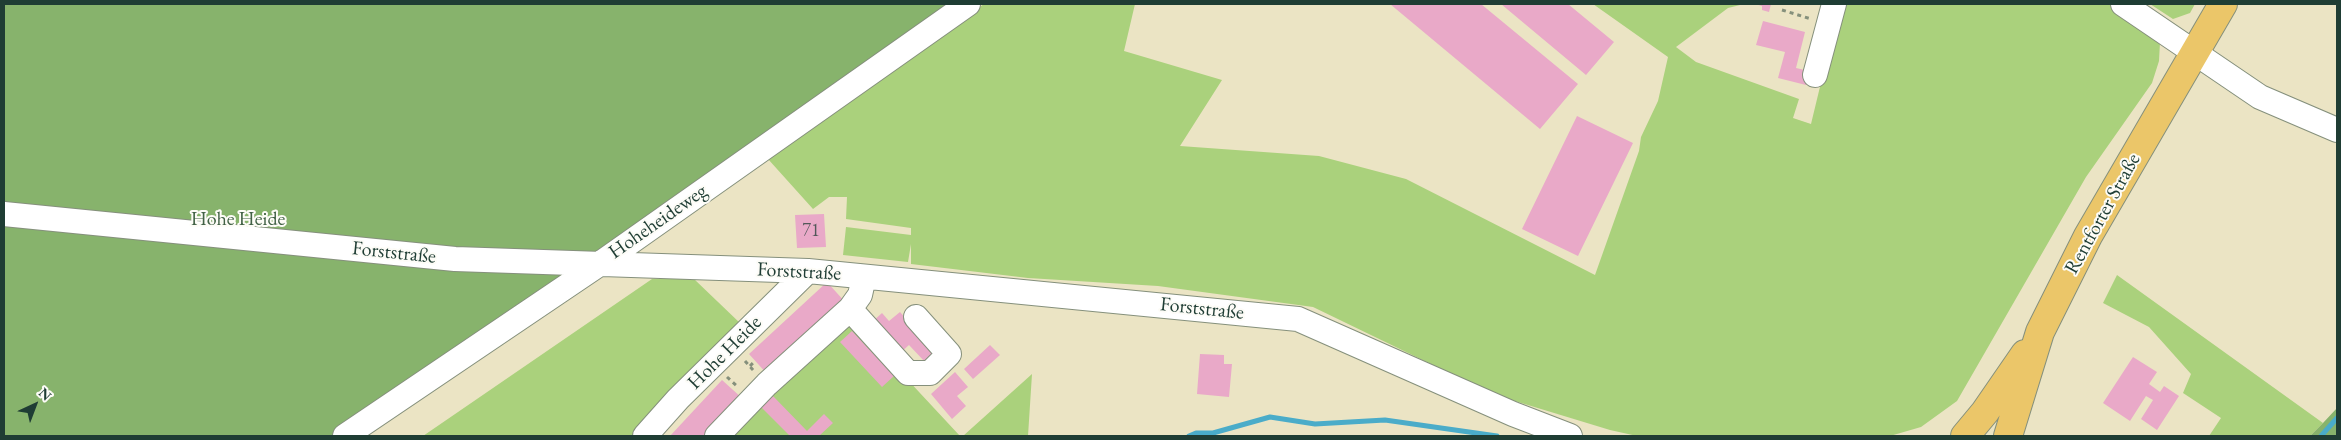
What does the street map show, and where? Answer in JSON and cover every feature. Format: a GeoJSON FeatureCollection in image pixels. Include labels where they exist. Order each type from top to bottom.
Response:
{"type":"FeatureCollection","features":[{"type":"Feature","properties":{"kind":"main road","name":"Rentforter Straße"},"geometry":{"type":"LineString","coordinates":[[2008,436],[2040,332],[2088,236],[2223,4]]}},
{"type":"Feature","properties":{"kind":"main road"},"geometry":{"type":"LineString","coordinates":[[1965,436],[1985,412],[2040,332]]}},
{"type":"Feature","properties":{"kind":"street","name":"Hoheheideweg"},"geometry":{"type":"LineString","coordinates":[[345,436],[598,265],[968,4]]}},
{"type":"Feature","properties":{"kind":"street"},"geometry":{"type":"LineString","coordinates":[[2123,4],[2260,97],[2337,130]]}},
{"type":"Feature","properties":{"kind":"street"},"geometry":{"type":"LineString","coordinates":[[1815,75],[1831,14]]}},
{"type":"Feature","properties":{"kind":"street","name":"Forststraße"},"geometry":{"type":"LineString","coordinates":[[4,214],[455,259],[808,271],[1298,318],[1513,414],[1570,436]]}},
{"type":"Feature","properties":{"kind":"street","name":"Hohe Heide"},"geometry":{"type":"LineString","coordinates":[[645,436],[678,399],[808,271]]}},
{"type":"Feature","properties":{"kind":"street"},"geometry":{"type":"LineString","coordinates":[[717,436],[759,391],[850,309],[860,295],[864,277]]}},
{"type":"Feature","properties":{"kind":"street"},"geometry":{"type":"LineString","coordinates":[[850,309],[908,373],[930,373],[949,354],[916,317]]}},
{"type":"Feature","properties":{"kind":"path"},"geometry":{"type":"LineString","coordinates":[[1782,10],[1831,14]]}},
{"type":"Feature","properties":{"kind":"path"},"geometry":{"type":"LineString","coordinates":[[731,346],[750,366],[759,391]]}},
{"type":"Feature","properties":{"kind":"path"},"geometry":{"type":"LineString","coordinates":[[750,366],[755,361]]}},
{"type":"Feature","properties":{"kind":"path"},"geometry":{"type":"LineString","coordinates":[[713,364],[733,382],[759,391]]}},
{"type":"Feature","properties":{"kind":"path"},"geometry":{"type":"LineString","coordinates":[[729,386],[733,382]]}},
{"type":"Feature","properties":{"kind":"green space","name":"Hohe Heide"},"geometry":{"type":"Polygon","coordinates":[[[4,4],[964,4],[348,436],[4,436],[4,4]]]}},
{"type":"Feature","properties":{"kind":"green space"},"geometry":{"type":"Polygon","coordinates":[[[984,4],[1135,4],[1124,51],[1222,80],[1180,146],[1319,156],[1406,179],[1595,275],[1639,151],[1641,137],[1658,101],[1668,57],[1593,4],[1744,4],[1728,8],[1676,47],[1696,62],[1799,99],[1793,118],[1811,124],[1840,4],[2109,4],[2147,30],[2160,42],[2159,61],[2152,83],[2086,177],[1957,401],[1921,427],[1890,436],[1637,436],[1610,430],[1495,395],[1313,307],[1158,286],[1028,278],[911,264],[911,244],[908,262],[843,255],[846,227],[911,235],[911,228],[846,219],[847,197],[829,197],[813,209],[768,159],[984,4]]]}},
{"type":"Feature","properties":{"kind":"green space"},"geometry":{"type":"Polygon","coordinates":[[[2150,4],[2195,4],[2190,13],[2173,19],[2150,4]]]}},
{"type":"Feature","properties":{"kind":"green space"},"geometry":{"type":"Polygon","coordinates":[[[2117,275],[2323,423],[2310,436],[2209,436],[2221,418],[2183,393],[2191,374],[2149,327],[2103,303],[2117,275]]]}},
{"type":"Feature","properties":{"kind":"green space"},"geometry":{"type":"Polygon","coordinates":[[[652,279],[694,279],[741,324],[634,436],[423,436],[652,279]]]}},
{"type":"Feature","properties":{"kind":"green space"},"geometry":{"type":"Polygon","coordinates":[[[846,319],[906,378],[960,436],[725,436],[846,319]]]}},
{"type":"Feature","properties":{"kind":"green space"},"geometry":{"type":"Polygon","coordinates":[[[1032,374],[1028,436],[963,436],[1032,374]]]}},
{"type":"Feature","properties":{"kind":"green space"},"geometry":{"type":"Polygon","coordinates":[[[2337,408],[2337,436],[2310,436],[2323,423],[2337,408]]]}},
{"type":"Feature","properties":{"kind":"building"},"geometry":{"type":"Polygon","coordinates":[[[1390,4],[1481,4],[1578,84],[1540,129],[1390,4]]]}},
{"type":"Feature","properties":{"kind":"building"},"geometry":{"type":"Polygon","coordinates":[[[1501,4],[1568,4],[1614,42],[1586,75],[1501,4]]]}},
{"type":"Feature","properties":{"kind":"building"},"geometry":{"type":"Polygon","coordinates":[[[1755,4],[1771,4],[1769,12],[1762,10],[1762,6],[1755,4]]]}},
{"type":"Feature","properties":{"kind":"building"},"geometry":{"type":"Polygon","coordinates":[[[1763,21],[1805,32],[1796,68],[1809,71],[1806,85],[1778,78],[1785,52],[1756,45],[1763,21]]]}},
{"type":"Feature","properties":{"kind":"building"},"geometry":{"type":"Polygon","coordinates":[[[1577,116],[1633,143],[1578,256],[1522,229],[1577,116]]]}},
{"type":"Feature","properties":{"kind":"building"},"geometry":{"type":"Polygon","coordinates":[[[824,214],[826,247],[797,248],[795,215],[824,214]]]}},
{"type":"Feature","properties":{"kind":"building"},"geometry":{"type":"Polygon","coordinates":[[[827,282],[846,303],[768,375],[749,354],[827,282]]]}},
{"type":"Feature","properties":{"kind":"building"},"geometry":{"type":"Polygon","coordinates":[[[900,312],[936,352],[925,362],[909,345],[899,354],[871,323],[882,313],[889,321],[900,312]]]}},
{"type":"Feature","properties":{"kind":"building"},"geometry":{"type":"Polygon","coordinates":[[[852,331],[894,376],[882,387],[840,342],[852,331]]]}},
{"type":"Feature","properties":{"kind":"building"},"geometry":{"type":"Polygon","coordinates":[[[990,345],[1000,355],[973,379],[964,369],[990,345]]]}},
{"type":"Feature","properties":{"kind":"building"},"geometry":{"type":"Polygon","coordinates":[[[1200,354],[1224,355],[1224,364],[1232,364],[1229,397],[1197,394],[1200,354]]]}},
{"type":"Feature","properties":{"kind":"building"},"geometry":{"type":"Polygon","coordinates":[[[2133,357],[2157,372],[2149,384],[2160,392],[2164,386],[2179,396],[2157,430],[2141,419],[2153,400],[2146,396],[2130,421],[2103,403],[2133,357]]]}},
{"type":"Feature","properties":{"kind":"building"},"geometry":{"type":"Polygon","coordinates":[[[955,372],[968,387],[957,396],[966,406],[952,419],[931,394],[955,372]]]}},
{"type":"Feature","properties":{"kind":"building"},"geometry":{"type":"Polygon","coordinates":[[[722,380],[743,399],[709,436],[670,436],[722,380]]]}},
{"type":"Feature","properties":{"kind":"building"},"geometry":{"type":"Polygon","coordinates":[[[773,396],[807,431],[824,414],[833,423],[819,436],[790,436],[761,407],[773,396]]]}},
{"type":"Feature","properties":{"kind":"waterway"},"geometry":{"type":"LineString","coordinates":[[1189,436],[1196,433],[1213,433],[1270,417],[1315,424],[1385,420],[1497,436]]}},
{"type":"Feature","properties":{"kind":"waterway"},"geometry":{"type":"LineString","coordinates":[[2321,436],[2337,418]]}}]}
